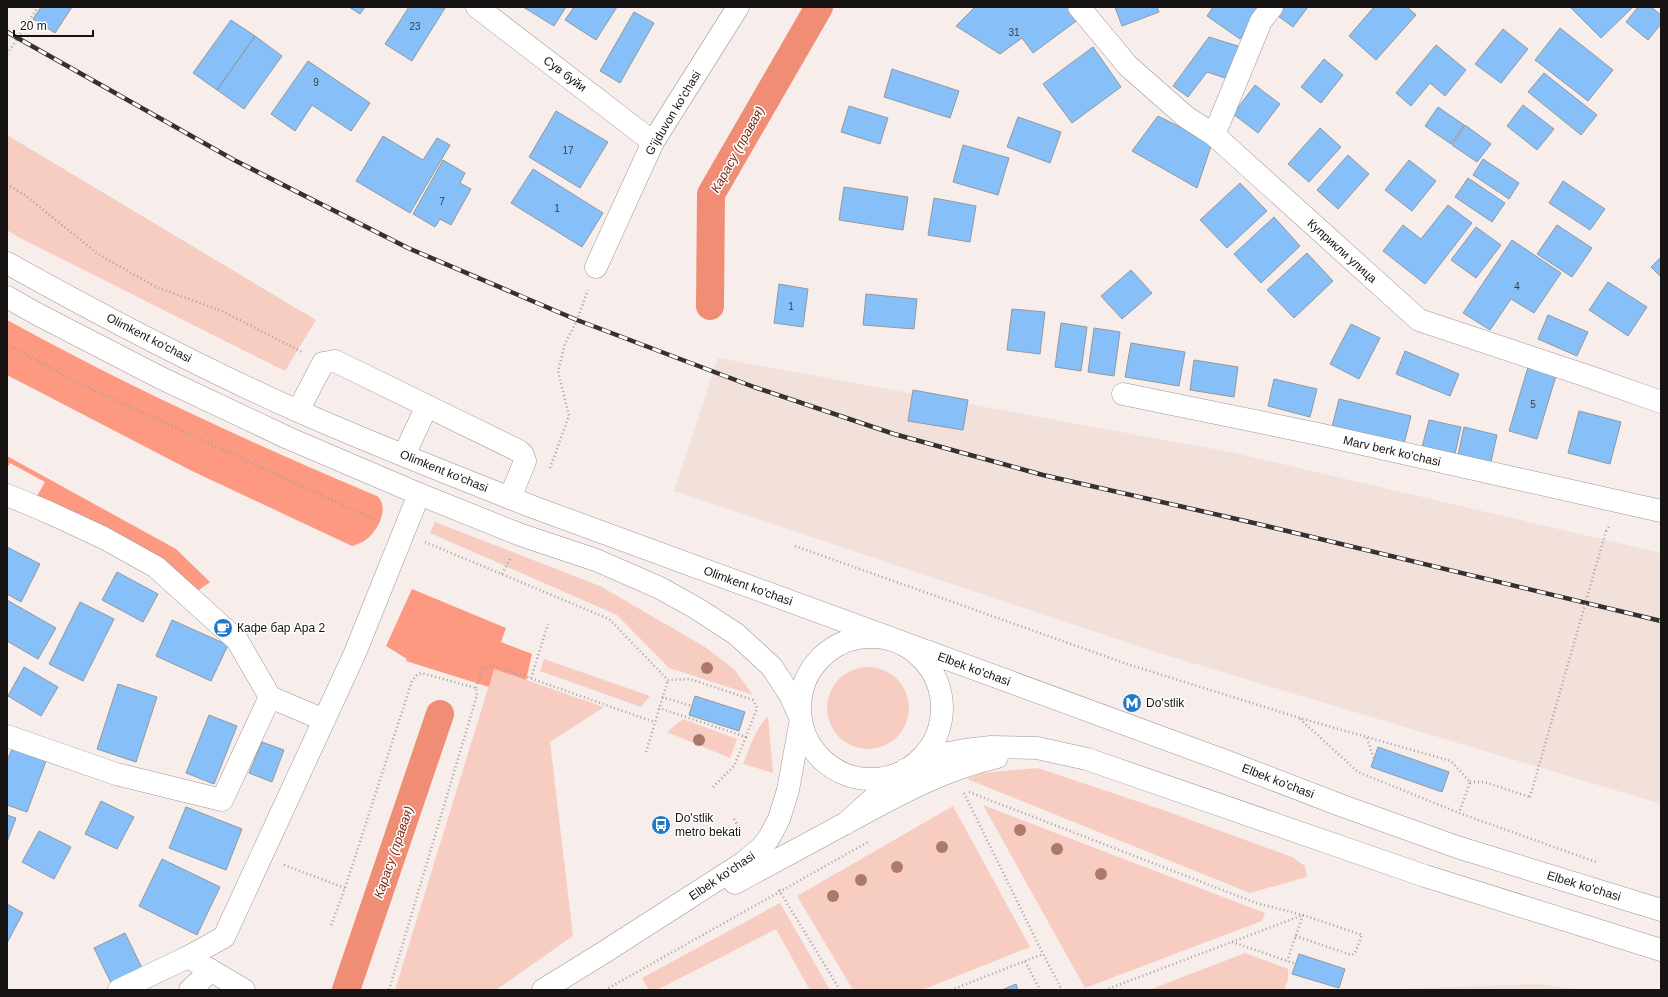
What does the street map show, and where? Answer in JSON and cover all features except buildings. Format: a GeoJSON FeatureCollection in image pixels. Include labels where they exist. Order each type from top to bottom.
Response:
{"type":"FeatureCollection","features":[{"type":"Feature","properties":{"kind":"main road","name":"Сув буйи"},"geometry":{"type":"LineString","coordinates":[[476,7],[653,142]]}},
{"type":"Feature","properties":{"kind":"main road","name":"G'ijduvon ko'chasi"},"geometry":{"type":"LineString","coordinates":[[596,267],[653,142],[738,7]]}},
{"type":"Feature","properties":{"kind":"main road","name":"Куприкли улица"},"geometry":{"type":"LineString","coordinates":[[1079,7],[1128,66],[1186,117],[1214,135],[1419,320],[1583,374],[1661,402]]}},
{"type":"Feature","properties":{"kind":"main road"},"geometry":{"type":"LineString","coordinates":[[1214,135],[1261,21],[1272,7]]}},
{"type":"Feature","properties":{"kind":"main road","name":"Olimkent ko'chasi"},"geometry":{"type":"LineString","coordinates":[[7,263],[173,352],[298,411],[510,498],[898,642]]}},
{"type":"Feature","properties":{"kind":"main road"},"geometry":{"type":"LineString","coordinates":[[7,297],[168,381],[288,438],[419,494],[521,535],[596,560],[660,588],[702,611],[736,634],[772,667],[790,695],[814,750],[825,762],[850,776],[872,779],[894,775],[915,764],[932,746],[941,723],[942,704],[939,686],[934,675],[928,664],[914,651],[898,642],[877,637],[856,638],[836,646],[827,652],[812,668],[807,677],[801,697],[801,718]]}},
{"type":"Feature","properties":{"kind":"main road"},"geometry":{"type":"LineString","coordinates":[[298,411],[323,363],[335,361],[519,451],[523,455],[524,461],[510,498]]}},
{"type":"Feature","properties":{"kind":"main road","name":"Marv berk ko'chasi"},"geometry":{"type":"LineString","coordinates":[[1123,394],[1318,434],[1661,511]]}},
{"type":"Feature","properties":{"kind":"main road"},"geometry":{"type":"LineString","coordinates":[[404,455],[427,406]]}},
{"type":"Feature","properties":{"kind":"main road"},"geometry":{"type":"LineString","coordinates":[[118,990],[188,957],[224,937],[355,653],[419,494]]}},
{"type":"Feature","properties":{"kind":"main road"},"geometry":{"type":"LineString","coordinates":[[7,495],[104,538],[156,567],[237,640],[270,697],[324,720]]}},
{"type":"Feature","properties":{"kind":"main road","name":"Elbek ko'chasi"},"geometry":{"type":"LineString","coordinates":[[898,642],[1457,847],[1661,910]]}},
{"type":"Feature","properties":{"kind":"main road"},"geometry":{"type":"LineString","coordinates":[[7,736],[116,774],[222,800],[270,697]]}},
{"type":"Feature","properties":{"kind":"main road","name":"Elbek ko'chasi"},"geometry":{"type":"LineString","coordinates":[[543,990],[742,863],[762,848],[779,819],[788,790],[801,718]]}},
{"type":"Feature","properties":{"kind":"main road","name":"Elbek ko'chasi"},"geometry":{"type":"LineString","coordinates":[[845,824],[905,770],[943,754],[991,747],[1037,748],[1087,759],[1426,876],[1661,950]]}},
{"type":"Feature","properties":{"kind":"main road","name":"Elbek ko'chasi"},"geometry":{"type":"LineString","coordinates":[[606,951],[845,824],[898,794],[950,771],[977,762],[1037,748]]}},
{"type":"Feature","properties":{"kind":"main road"},"geometry":{"type":"LineString","coordinates":[[188,957],[244,990]]}},
{"type":"Feature","properties":{"kind":"main road"},"geometry":{"type":"LineString","coordinates":[[190,990],[204,977],[209,969]]}},
{"type":"Feature","properties":{"kind":"path"},"geometry":{"type":"LineString","coordinates":[[7,54],[38,7]]}},
{"type":"Feature","properties":{"kind":"path"},"geometry":{"type":"LineString","coordinates":[[7,184],[26,196],[98,254],[156,287],[222,311],[305,354]]}},
{"type":"Feature","properties":{"kind":"path"},"geometry":{"type":"LineString","coordinates":[[556,456],[569,416],[558,372],[565,344],[577,320],[596,267]]}},
{"type":"Feature","properties":{"kind":"path"},"geometry":{"type":"LineString","coordinates":[[7,344],[87,387],[404,533],[609,620],[668,680],[690,679],[753,700],[757,708],[734,766],[713,787]]}},
{"type":"Feature","properties":{"kind":"path"},"geometry":{"type":"LineString","coordinates":[[795,546],[1130,665],[1300,718],[1451,761],[1470,782],[1484,782],[1530,797],[1606,531]]}},
{"type":"Feature","properties":{"kind":"path"},"geometry":{"type":"LineString","coordinates":[[502,574],[513,552]]}},
{"type":"Feature","properties":{"kind":"path"},"geometry":{"type":"LineString","coordinates":[[531,678],[548,624]]}},
{"type":"Feature","properties":{"kind":"path"},"geometry":{"type":"LineString","coordinates":[[389,990],[477,695],[476,688],[482,669],[493,665],[654,722]]}},
{"type":"Feature","properties":{"kind":"path"},"geometry":{"type":"LineString","coordinates":[[331,925],[345,888],[412,681],[421,673],[476,688]]}},
{"type":"Feature","properties":{"kind":"path"},"geometry":{"type":"LineString","coordinates":[[646,752],[668,680]]}},
{"type":"Feature","properties":{"kind":"path"},"geometry":{"type":"LineString","coordinates":[[662,698],[692,706]]}},
{"type":"Feature","properties":{"kind":"path"},"geometry":{"type":"LineString","coordinates":[[659,708],[746,737]]}},
{"type":"Feature","properties":{"kind":"path"},"geometry":{"type":"LineString","coordinates":[[1300,718],[1358,772],[1459,813],[1598,863]]}},
{"type":"Feature","properties":{"kind":"path"},"geometry":{"type":"LineString","coordinates":[[1367,738],[1374,760]]}},
{"type":"Feature","properties":{"kind":"path"},"geometry":{"type":"LineString","coordinates":[[1459,813],[1470,782]]}},
{"type":"Feature","properties":{"kind":"path"},"geometry":{"type":"LineString","coordinates":[[1062,990],[962,789],[1256,903],[1303,915],[1362,935],[1355,952],[1352,955],[1295,936]]}},
{"type":"Feature","properties":{"kind":"path"},"geometry":{"type":"LineString","coordinates":[[606,990],[874,838]]}},
{"type":"Feature","properties":{"kind":"path"},"geometry":{"type":"LineString","coordinates":[[261,857],[345,888]]}},
{"type":"Feature","properties":{"kind":"path"},"geometry":{"type":"LineString","coordinates":[[764,867],[840,990]]}},
{"type":"Feature","properties":{"kind":"path"},"geometry":{"type":"LineString","coordinates":[[1287,961],[1303,915]]}},
{"type":"Feature","properties":{"kind":"path"},"geometry":{"type":"LineString","coordinates":[[1105,990],[1303,915]]}},
{"type":"Feature","properties":{"kind":"path"},"geometry":{"type":"LineString","coordinates":[[1231,942],[1296,964]]}},
{"type":"Feature","properties":{"kind":"path"},"geometry":{"type":"LineString","coordinates":[[951,990],[1043,954]]}},
{"type":"Feature","properties":{"kind":"path"},"geometry":{"type":"LineString","coordinates":[[1025,961],[1040,990]]}},
{"type":"Feature","properties":{"kind":"shaded area"},"geometry":{"type":"Polygon","coordinates":[[[7,135],[316,320],[285,371],[18,237],[7,230],[7,135]]]}},
{"type":"Feature","properties":{"kind":"shaded area"},"geometry":{"type":"Polygon","coordinates":[[[7,320],[98,368],[190,413],[377,496],[381,501],[382,512],[381,518],[375,530],[367,539],[352,546],[192,471],[7,375],[7,320]]]}},
{"type":"Feature","properties":{"kind":"shaded area"},"geometry":{"type":"Polygon","coordinates":[[[718,358],[1230,452],[1661,553],[1661,804],[1159,653],[674,491],[718,358]]]}},
{"type":"Feature","properties":{"kind":"shaded area"},"geometry":{"type":"Polygon","coordinates":[[[7,456],[176,549],[210,582],[199,590],[36,498],[45,482],[10,463],[7,468],[7,456]]]}},
{"type":"Feature","properties":{"kind":"shaded area"},"geometry":{"type":"Polygon","coordinates":[[[435,522],[600,586],[705,647],[734,669],[753,695],[669,668],[617,615],[430,533],[435,522]]]}},
{"type":"Feature","properties":{"kind":"shaded area"},"geometry":{"type":"Polygon","coordinates":[[[412,589],[506,628],[501,642],[532,654],[526,680],[494,669],[489,687],[406,661],[407,659],[386,646],[412,589]]]}},
{"type":"Feature","properties":{"kind":"shaded area"},"geometry":{"type":"Polygon","coordinates":[[[544,659],[650,696],[641,707],[540,671],[544,659]]]}},
{"type":"Feature","properties":{"kind":"shaded area"},"geometry":{"type":"Polygon","coordinates":[[[860,667],[876,667],[891,674],[902,685],[909,700],[909,716],[906,724],[897,737],[884,746],[876,749],[860,749],[845,742],[834,731],[827,716],[827,700],[834,685],[845,674],[860,667]]]}},
{"type":"Feature","properties":{"kind":"shaded area"},"geometry":{"type":"Polygon","coordinates":[[[494,669],[604,707],[550,742],[573,936],[496,990],[395,990],[494,669]]]}},
{"type":"Feature","properties":{"kind":"shaded area"},"geometry":{"type":"Polygon","coordinates":[[[768,716],[773,773],[743,764],[756,733],[763,721],[768,716]]]}},
{"type":"Feature","properties":{"kind":"shaded area"},"geometry":{"type":"Polygon","coordinates":[[[683,719],[737,739],[730,758],[667,732],[683,719]]]}},
{"type":"Feature","properties":{"kind":"shaded area"},"geometry":{"type":"Polygon","coordinates":[[[1038,768],[1166,811],[1292,857],[1305,866],[1307,877],[1250,893],[967,779],[981,773],[1038,768]]]}},
{"type":"Feature","properties":{"kind":"shaded area"},"geometry":{"type":"Polygon","coordinates":[[[983,805],[1265,913],[1262,921],[1085,988],[983,805]]]}},
{"type":"Feature","properties":{"kind":"shaded area"},"geometry":{"type":"Polygon","coordinates":[[[953,806],[1030,947],[922,990],[853,990],[797,896],[953,806]]]}},
{"type":"Feature","properties":{"kind":"shaded area"},"geometry":{"type":"Polygon","coordinates":[[[780,903],[830,990],[810,990],[776,929],[657,990],[649,990],[642,978],[780,903]]]}},
{"type":"Feature","properties":{"kind":"shaded area"},"geometry":{"type":"Polygon","coordinates":[[[1245,953],[1288,969],[1288,980],[1284,990],[1149,990],[1245,953]]]}},
{"type":"Feature","properties":{"kind":"shaded area"},"geometry":{"type":"Polygon","coordinates":[[[1538,984],[1584,990],[1367,990],[1538,984]]]}},
{"type":"Feature","properties":{"kind":"waterway","name":"Карасу (правая)"},"geometry":{"type":"LineString","coordinates":[[710,306],[711,194],[819,7]]}},
{"type":"Feature","properties":{"kind":"waterway","name":"Карасу (правая)"},"geometry":{"type":"LineString","coordinates":[[346,990],[440,714]]}},
{"type":"Feature","properties":{"kind":"railway"},"geometry":{"type":"LineString","coordinates":[[7,32],[234,160],[408,248],[577,320],[754,387],[894,434],[1043,475],[1254,523],[1661,621]]}},
{"type":"Feature","properties":{"kind":"place","name":"Кафе бар Ара 2"},"geometry":{"type":"Point","coordinates":[223,628]}},
{"type":"Feature","properties":{"kind":"place","name":"Do'stlik"},"geometry":{"type":"Point","coordinates":[1132,703]}},
{"type":"Feature","properties":{"kind":"place","name":"Do'stlik metro bekati"},"geometry":{"type":"Point","coordinates":[661,825]}}]}
